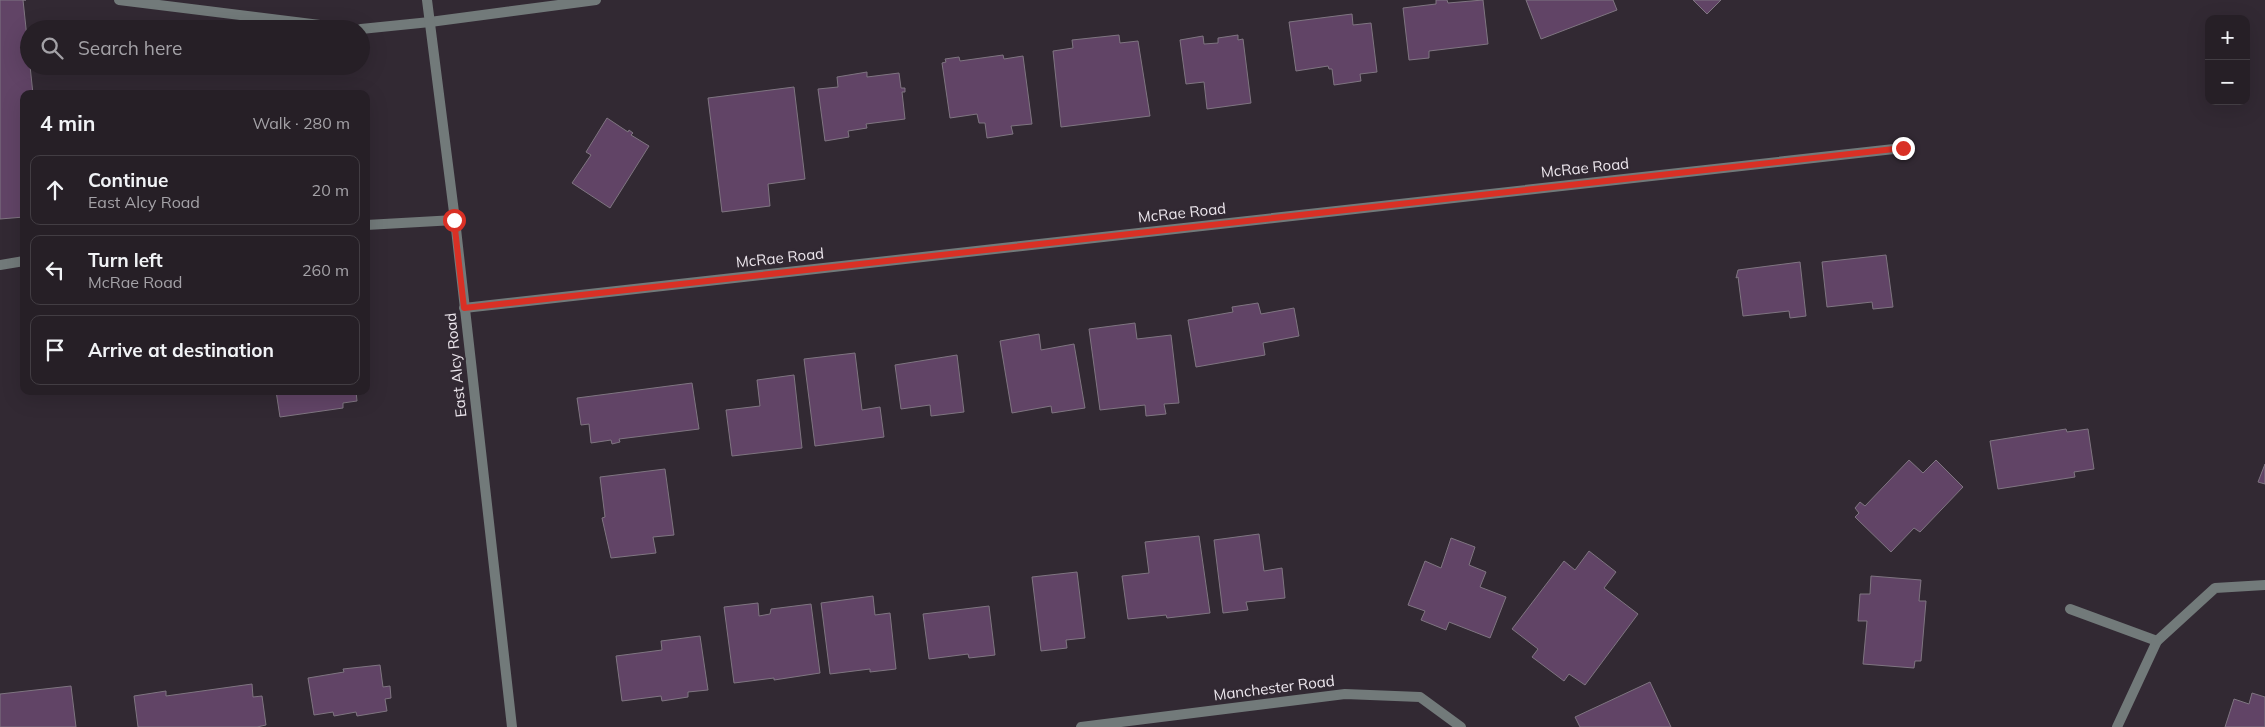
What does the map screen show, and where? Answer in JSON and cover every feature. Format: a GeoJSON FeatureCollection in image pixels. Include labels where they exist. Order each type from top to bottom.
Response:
{"type":"FeatureCollection","features":[{"type":"Feature","properties":{"kind":"street"},"geometry":{"type":"LineString","coordinates":[[119,0],[280,20]]}},
{"type":"Feature","properties":{"kind":"street","name":"East Alcy Road"},"geometry":{"type":"LineString","coordinates":[[427,0],[512,727]]}},
{"type":"Feature","properties":{"kind":"street"},"geometry":{"type":"LineString","coordinates":[[370,28],[596,0]]}},
{"type":"Feature","properties":{"kind":"street","name":"McRae Road"},"geometry":{"type":"LineString","coordinates":[[464,308],[1903,148]]}},
{"type":"Feature","properties":{"kind":"street"},"geometry":{"type":"LineString","coordinates":[[370,225],[454,220]]}},
{"type":"Feature","properties":{"kind":"street"},"geometry":{"type":"LineString","coordinates":[[0,265],[20,262]]}},
{"type":"Feature","properties":{"kind":"street"},"geometry":{"type":"LineString","coordinates":[[2118,727],[2157,640],[2215,588],[2265,585]]}},
{"type":"Feature","properties":{"kind":"street"},"geometry":{"type":"LineString","coordinates":[[2070,609],[2157,640]]}},
{"type":"Feature","properties":{"kind":"street","name":"Manchester Road"},"geometry":{"type":"LineString","coordinates":[[1081,727],[1345,694],[1420,697],[1461,727]]}},
{"type":"Feature","properties":{"kind":"building"},"geometry":{"type":"Polygon","coordinates":[[[0,0],[23,0],[25,20],[20,20],[20,75],[31,75],[33,90],[20,90],[20,217],[0,219],[0,0]]]}},
{"type":"Feature","properties":{"kind":"building"},"geometry":{"type":"Polygon","coordinates":[[[1436,0],[1447,0],[1448,3],[1483,0],[1488,44],[1429,51],[1429,58],[1409,60],[1403,8],[1436,4],[1436,0]]]}},
{"type":"Feature","properties":{"kind":"building"},"geometry":{"type":"Polygon","coordinates":[[[1526,0],[1613,0],[1617,10],[1541,39],[1526,0]]]}},
{"type":"Feature","properties":{"kind":"building"},"geometry":{"type":"Polygon","coordinates":[[[1693,0],[1721,0],[1707,14],[1693,0]]]}},
{"type":"Feature","properties":{"kind":"building"},"geometry":{"type":"Polygon","coordinates":[[[1352,14],[1353,25],[1371,23],[1377,72],[1360,74],[1361,81],[1334,85],[1332,69],[1329,69],[1328,66],[1296,71],[1289,22],[1352,14]]]}},
{"type":"Feature","properties":{"kind":"building"},"geometry":{"type":"Polygon","coordinates":[[[1119,35],[1120,43],[1138,41],[1150,116],[1061,127],[1053,51],[1073,48],[1072,40],[1119,35]]]}},
{"type":"Feature","properties":{"kind":"building"},"geometry":{"type":"Polygon","coordinates":[[[1238,35],[1238,40],[1243,39],[1251,103],[1207,109],[1204,82],[1186,84],[1180,40],[1203,36],[1204,44],[1218,43],[1218,38],[1238,35]]]}},
{"type":"Feature","properties":{"kind":"building"},"geometry":{"type":"Polygon","coordinates":[[[1003,55],[1004,59],[1023,56],[1032,124],[1011,126],[1013,134],[987,138],[985,123],[979,123],[977,114],[950,118],[942,63],[946,62],[945,59],[959,57],[960,61],[1003,55]]]}},
{"type":"Feature","properties":{"kind":"building"},"geometry":{"type":"Polygon","coordinates":[[[867,72],[867,77],[899,73],[901,88],[905,88],[905,92],[902,92],[905,119],[866,124],[867,128],[848,131],[849,137],[825,141],[818,89],[838,87],[837,77],[867,72]]]}},
{"type":"Feature","properties":{"kind":"building"},"geometry":{"type":"Polygon","coordinates":[[[794,87],[805,179],[768,184],[770,206],[722,212],[708,98],[794,87]]]}},
{"type":"Feature","properties":{"kind":"building"},"geometry":{"type":"Polygon","coordinates":[[[607,118],[628,132],[629,130],[633,133],[631,135],[649,146],[610,208],[572,183],[591,155],[586,152],[607,118]]]}},
{"type":"Feature","properties":{"kind":"building"},"geometry":{"type":"Polygon","coordinates":[[[1886,255],[1893,307],[1873,309],[1872,302],[1827,307],[1822,262],[1886,255]]]}},
{"type":"Feature","properties":{"kind":"building"},"geometry":{"type":"Polygon","coordinates":[[[1800,262],[1806,316],[1790,318],[1789,311],[1743,316],[1738,277],[1736,278],[1738,270],[1800,262]]]}},
{"type":"Feature","properties":{"kind":"building"},"geometry":{"type":"Polygon","coordinates":[[[1258,303],[1261,314],[1294,308],[1299,336],[1263,343],[1265,355],[1196,367],[1188,320],[1233,312],[1232,307],[1258,303]]]}},
{"type":"Feature","properties":{"kind":"building"},"geometry":{"type":"Polygon","coordinates":[[[1135,323],[1137,339],[1171,335],[1179,403],[1164,404],[1166,414],[1146,416],[1145,405],[1100,410],[1089,329],[1135,323]]]}},
{"type":"Feature","properties":{"kind":"building"},"geometry":{"type":"Polygon","coordinates":[[[1039,334],[1041,350],[1074,344],[1085,408],[1052,413],[1051,406],[1012,413],[1000,341],[1039,334]]]}},
{"type":"Feature","properties":{"kind":"building"},"geometry":{"type":"Polygon","coordinates":[[[855,353],[862,410],[880,407],[884,437],[815,446],[804,359],[855,353]]]}},
{"type":"Feature","properties":{"kind":"building"},"geometry":{"type":"Polygon","coordinates":[[[957,355],[964,412],[931,416],[930,405],[901,409],[895,365],[957,355]]]}},
{"type":"Feature","properties":{"kind":"building"},"geometry":{"type":"Polygon","coordinates":[[[794,375],[802,448],[732,456],[726,410],[760,406],[757,380],[794,375]]]}},
{"type":"Feature","properties":{"kind":"building"},"geometry":{"type":"Polygon","coordinates":[[[692,383],[699,429],[619,439],[620,442],[612,444],[611,440],[591,443],[589,424],[581,425],[577,398],[692,383]]]}},
{"type":"Feature","properties":{"kind":"building"},"geometry":{"type":"Polygon","coordinates":[[[277,395],[356,395],[357,401],[343,403],[343,408],[280,417],[277,395]]]}},
{"type":"Feature","properties":{"kind":"building"},"geometry":{"type":"Polygon","coordinates":[[[2066,429],[2067,432],[2088,429],[2094,469],[2074,472],[2075,477],[1998,489],[1990,441],[2066,429]]]}},
{"type":"Feature","properties":{"kind":"building"},"geometry":{"type":"Polygon","coordinates":[[[1909,460],[1923,473],[1936,460],[1963,487],[1920,532],[1914,528],[1891,552],[1855,517],[1859,513],[1855,508],[1860,502],[1865,506],[1909,460]]]}},
{"type":"Feature","properties":{"kind":"building"},"geometry":{"type":"Polygon","coordinates":[[[2265,464],[2265,484],[2258,482],[2265,464]]]}},
{"type":"Feature","properties":{"kind":"building"},"geometry":{"type":"Polygon","coordinates":[[[665,469],[674,535],[653,537],[656,553],[611,558],[602,518],[605,517],[600,477],[665,469]]]}},
{"type":"Feature","properties":{"kind":"building"},"geometry":{"type":"Polygon","coordinates":[[[1259,534],[1264,571],[1282,568],[1285,598],[1246,602],[1248,610],[1223,613],[1214,540],[1259,534]]]}},
{"type":"Feature","properties":{"kind":"building"},"geometry":{"type":"Polygon","coordinates":[[[1199,536],[1210,613],[1167,618],[1166,615],[1128,619],[1122,576],[1149,573],[1145,542],[1199,536]]]}},
{"type":"Feature","properties":{"kind":"building"},"geometry":{"type":"Polygon","coordinates":[[[1451,538],[1475,547],[1469,565],[1486,572],[1480,587],[1506,597],[1490,638],[1449,622],[1446,630],[1421,620],[1425,611],[1408,605],[1425,561],[1441,568],[1451,538]]]}},
{"type":"Feature","properties":{"kind":"building"},"geometry":{"type":"Polygon","coordinates":[[[1589,551],[1616,572],[1604,588],[1638,614],[1585,685],[1569,674],[1564,681],[1532,657],[1538,649],[1512,629],[1564,561],[1575,570],[1589,551]]]}},
{"type":"Feature","properties":{"kind":"building"},"geometry":{"type":"Polygon","coordinates":[[[1077,572],[1085,638],[1066,640],[1067,648],[1041,651],[1032,577],[1077,572]]]}},
{"type":"Feature","properties":{"kind":"building"},"geometry":{"type":"Polygon","coordinates":[[[1871,576],[1921,580],[1919,601],[1926,601],[1921,661],[1915,661],[1914,668],[1863,664],[1867,621],[1858,621],[1860,594],[1870,594],[1871,576]]]}},
{"type":"Feature","properties":{"kind":"building"},"geometry":{"type":"Polygon","coordinates":[[[873,596],[875,615],[890,613],[896,669],[870,672],[870,669],[830,674],[821,603],[873,596]]]}},
{"type":"Feature","properties":{"kind":"building"},"geometry":{"type":"Polygon","coordinates":[[[758,603],[759,616],[770,614],[771,609],[811,604],[820,673],[774,680],[774,678],[734,683],[724,607],[758,603]]]}},
{"type":"Feature","properties":{"kind":"building"},"geometry":{"type":"Polygon","coordinates":[[[989,606],[995,655],[969,658],[968,654],[929,659],[923,614],[989,606]]]}},
{"type":"Feature","properties":{"kind":"building"},"geometry":{"type":"Polygon","coordinates":[[[700,636],[708,690],[688,692],[688,697],[662,701],[661,696],[622,701],[616,656],[662,650],[661,641],[700,636]]]}},
{"type":"Feature","properties":{"kind":"building"},"geometry":{"type":"Polygon","coordinates":[[[380,665],[383,687],[390,686],[391,698],[385,699],[387,711],[357,716],[356,712],[334,716],[333,712],[314,715],[308,678],[344,672],[343,669],[380,665]]]}},
{"type":"Feature","properties":{"kind":"building"},"geometry":{"type":"Polygon","coordinates":[[[1650,682],[1671,727],[1580,727],[1575,717],[1650,682]]]}},
{"type":"Feature","properties":{"kind":"building"},"geometry":{"type":"Polygon","coordinates":[[[252,684],[253,697],[262,696],[266,725],[257,727],[138,727],[134,696],[166,691],[166,696],[252,684]]]}},
{"type":"Feature","properties":{"kind":"building"},"geometry":{"type":"Polygon","coordinates":[[[71,686],[76,727],[0,727],[0,694],[71,686]]]}},
{"type":"Feature","properties":{"kind":"building"},"geometry":{"type":"Polygon","coordinates":[[[2252,693],[2265,697],[2265,727],[2225,727],[2234,699],[2249,704],[2252,693]]]}},
{"type":"Feature","properties":{"kind":"route"},"geometry":{"type":"LineString","coordinates":[[454,220],[464,308],[1903,148]]}}]}
